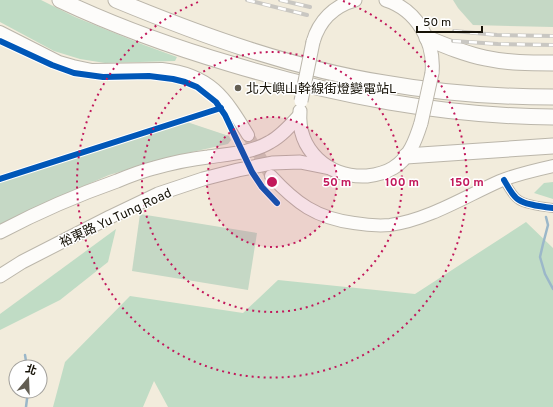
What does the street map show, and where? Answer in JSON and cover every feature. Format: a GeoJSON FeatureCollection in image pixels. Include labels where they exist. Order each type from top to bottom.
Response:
{"type":"FeatureCollection","features":[{"type":"Feature","properties":{"kind":"highway"},"geometry":{"type":"LineString","coordinates":[[60,0],[143,35],[207,57],[276,78],[333,92],[439,110],[498,115],[553,116]]}},
{"type":"Feature","properties":{"kind":"highway"},"geometry":{"type":"LineString","coordinates":[[116,0],[228,43],[287,61],[338,74],[384,83],[441,91],[499,96],[553,98]]}},
{"type":"Feature","properties":{"kind":"highway"},"geometry":{"type":"LineString","coordinates":[[427,38],[463,52],[485,58],[520,63],[553,63]]}},
{"type":"Feature","properties":{"kind":"highway"},"geometry":{"type":"LineString","coordinates":[[406,156],[553,146]]}},
{"type":"Feature","properties":{"kind":"main road"},"geometry":{"type":"LineString","coordinates":[[351,1],[340,6],[328,16],[318,28],[313,42],[299,116],[302,134],[308,147],[316,157],[330,168],[350,175],[360,176],[382,173],[393,168],[406,156],[417,135],[421,123],[432,73],[432,56],[427,38],[418,22],[403,7],[386,0]]}},
{"type":"Feature","properties":{"kind":"main road"},"geometry":{"type":"LineString","coordinates":[[407,0],[411,14]]}},
{"type":"Feature","properties":{"kind":"main road"},"geometry":{"type":"LineString","coordinates":[[0,32],[60,62],[73,66],[92,70],[162,69],[173,70],[194,76],[219,93],[233,111],[248,135]]}},
{"type":"Feature","properties":{"kind":"main road","name":"裕東路 Yu Tung Road"},"geometry":{"type":"LineString","coordinates":[[0,232],[24,219],[70,198],[154,168],[197,158],[247,151],[260,147],[270,143],[278,137],[288,129],[299,116]]}},
{"type":"Feature","properties":{"kind":"main road","name":"裕東路 Yu Tung Road"},"geometry":{"type":"LineString","coordinates":[[0,276],[22,262],[110,216],[158,194],[203,179],[272,163],[300,162],[330,168]]}},
{"type":"Feature","properties":{"kind":"main road"},"geometry":{"type":"LineString","coordinates":[[271,176],[284,190],[300,203],[318,214],[339,221],[372,226],[391,225],[429,214],[519,174],[553,166]]}},
{"type":"Feature","properties":{"kind":"street"},"geometry":{"type":"LineString","coordinates":[[504,180],[518,200],[532,205],[553,208]]}},
{"type":"Feature","properties":{"kind":"green space"},"geometry":{"type":"Polygon","coordinates":[[[0,0],[41,0],[75,17],[177,57],[175,61],[105,63],[80,59],[54,51],[0,22],[0,0]]]}},
{"type":"Feature","properties":{"kind":"green space"},"geometry":{"type":"Polygon","coordinates":[[[453,0],[553,0],[553,27],[473,25],[453,0]]]}},
{"type":"Feature","properties":{"kind":"green space"},"geometry":{"type":"Polygon","coordinates":[[[184,121],[229,136],[231,140],[228,144],[174,156],[109,175],[45,203],[0,226],[0,182],[184,121]]]}},
{"type":"Feature","properties":{"kind":"green space"},"geometry":{"type":"Polygon","coordinates":[[[553,182],[553,199],[534,193],[544,183],[553,182]]]}},
{"type":"Feature","properties":{"kind":"green space"},"geometry":{"type":"Polygon","coordinates":[[[140,214],[257,233],[248,290],[132,271],[140,214]]]}},
{"type":"Feature","properties":{"kind":"green space"},"geometry":{"type":"Polygon","coordinates":[[[526,222],[553,248],[553,407],[168,407],[154,381],[143,407],[53,407],[65,362],[130,296],[243,313],[278,280],[415,294],[526,222]]]}},
{"type":"Feature","properties":{"kind":"green space"},"geometry":{"type":"Polygon","coordinates":[[[116,229],[108,262],[60,300],[0,330],[0,314],[116,229]]]}},
{"type":"Feature","properties":{"kind":"waterway"},"geometry":{"type":"LineString","coordinates":[[546,217],[548,225],[540,257],[545,274],[553,289]]}},
{"type":"Feature","properties":{"kind":"waterway"},"geometry":{"type":"LineString","coordinates":[[25,355],[26,359]]}},
{"type":"Feature","properties":{"kind":"waterway"},"geometry":{"type":"LineString","coordinates":[[26,407],[27,399]]}},
{"type":"Feature","properties":{"kind":"tunnel"},"geometry":{"type":"LineString","coordinates":[[248,135],[269,173]]}},
{"type":"Feature","properties":{"kind":"railway"},"geometry":{"type":"LineString","coordinates":[[247,0],[307,15]]}},
{"type":"Feature","properties":{"kind":"railway"},"geometry":{"type":"LineString","coordinates":[[280,0],[310,7]]}},
{"type":"Feature","properties":{"kind":"railway"},"geometry":{"type":"LineString","coordinates":[[454,31],[497,35],[553,36]]}},
{"type":"Feature","properties":{"kind":"railway"},"geometry":{"type":"LineString","coordinates":[[453,41],[553,45]]}},
{"type":"Feature","properties":{"kind":"cycle path"},"geometry":{"type":"LineString","coordinates":[[0,41],[52,65],[74,73],[103,77],[149,76],[173,79],[197,87],[216,102],[225,115],[252,172],[262,187],[277,203]]}},
{"type":"Feature","properties":{"kind":"cycle path"},"geometry":{"type":"LineString","coordinates":[[0,179],[221,108]]}},
{"type":"Feature","properties":{"kind":"cycle path"},"geometry":{"type":"LineString","coordinates":[[504,180],[512,194],[522,202],[553,208]]}},
{"type":"Feature","properties":{"kind":"place","name":"北大嶼山幹線街燈變電站L"},"geometry":{"type":"Point","coordinates":[238,88]}}]}
